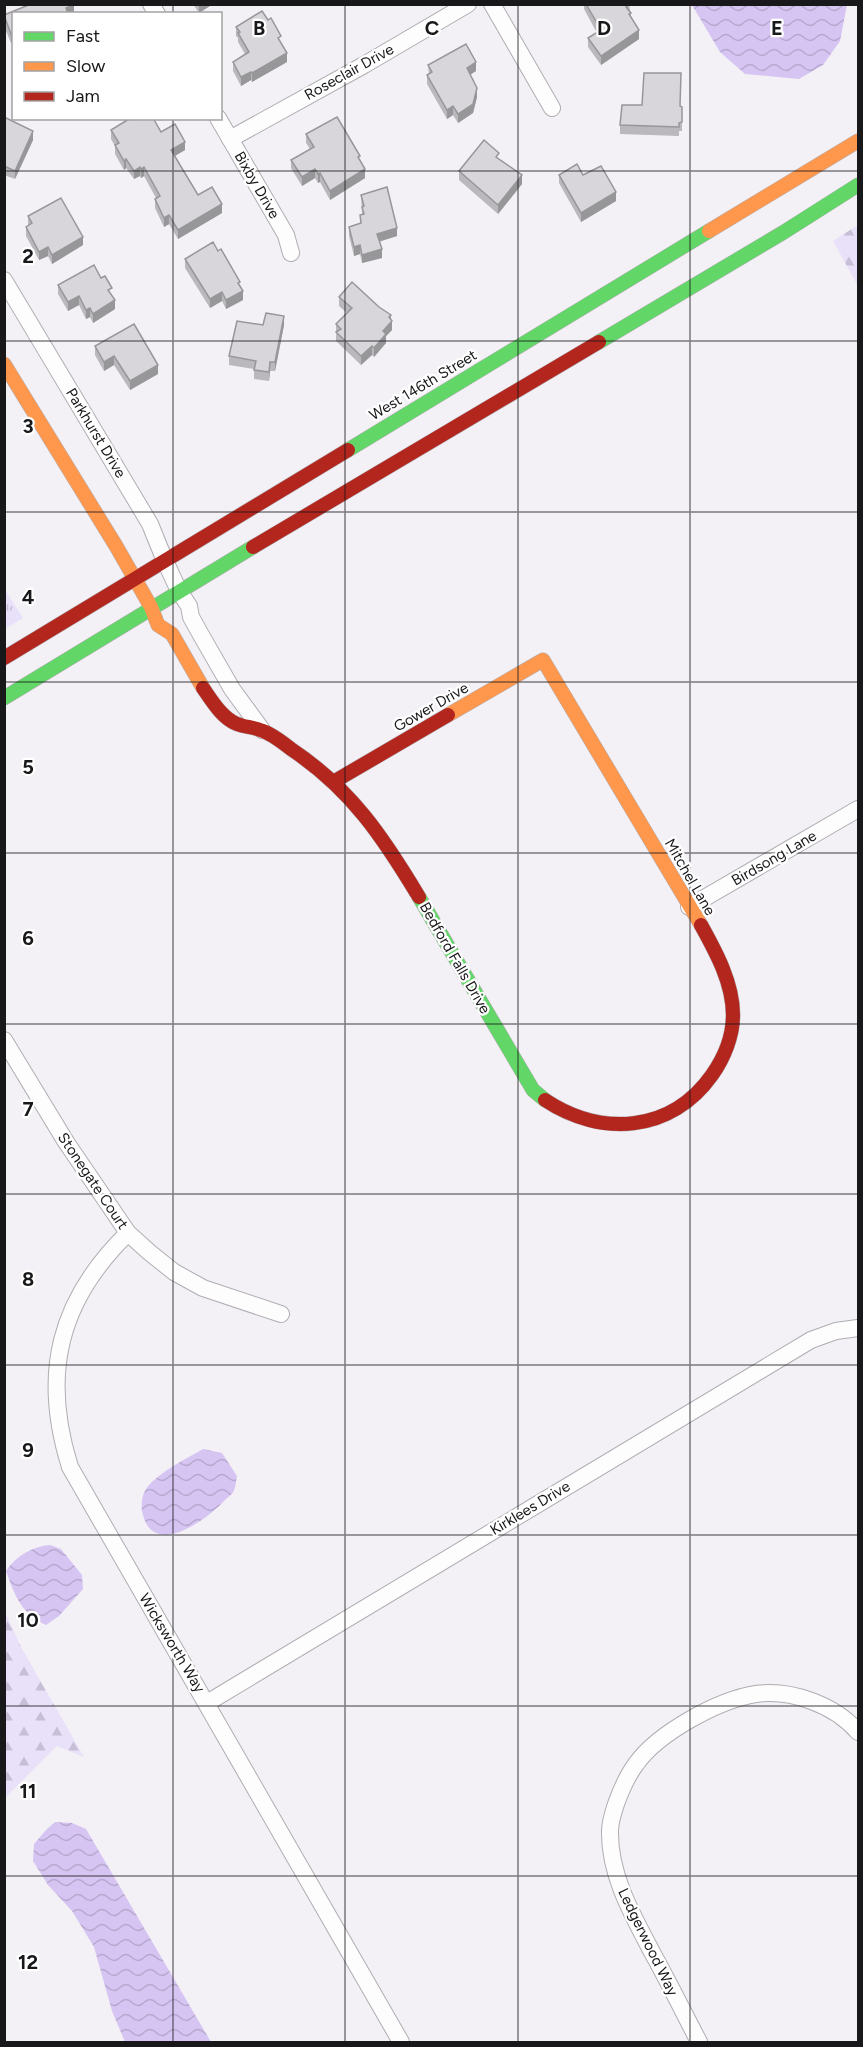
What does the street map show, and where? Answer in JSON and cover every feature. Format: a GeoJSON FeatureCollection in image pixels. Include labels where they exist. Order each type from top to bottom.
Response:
{"type":"FeatureCollection","features":[{"type":"Feature","properties":{"kind":"main road","name":"West 146th Street"},"geometry":{"type":"LineString","coordinates":[[4,658],[858,141]]}},
{"type":"Feature","properties":{"kind":"main road"},"geometry":{"type":"LineString","coordinates":[[4,698],[151,607],[784,232],[858,185]]}},
{"type":"Feature","properties":{"kind":"main road"},"geometry":{"type":"LineString","coordinates":[[4,364],[151,607]]}},
{"type":"Feature","properties":{"kind":"main road","name":"Bedford Falls Drive"},"geometry":{"type":"LineString","coordinates":[[151,607],[158,625],[172,634],[218,709],[236,724],[262,730],[292,749],[335,781],[359,807],[393,853],[533,1090],[558,1110],[596,1122],[632,1123],[652,1120],[672,1111]]}},
{"type":"Feature","properties":{"kind":"main road","name":"Gower Drive"},"geometry":{"type":"LineString","coordinates":[[335,781],[543,660]]}},
{"type":"Feature","properties":{"kind":"main road","name":"Mitchel Lane"},"geometry":{"type":"LineString","coordinates":[[543,660],[725,970],[733,1019],[729,1040],[706,1082],[672,1111]]}},
{"type":"Feature","properties":{"kind":"street","name":"Roseclair Drive"},"geometry":{"type":"LineString","coordinates":[[230,139],[468,4]]}},
{"type":"Feature","properties":{"kind":"street"},"geometry":{"type":"LineString","coordinates":[[492,4],[552,108]]}},
{"type":"Feature","properties":{"kind":"street","name":"Bixby Drive"},"geometry":{"type":"LineString","coordinates":[[219,120],[286,235],[291,253]]}},
{"type":"Feature","properties":{"kind":"street","name":"Parkhurst Drive"},"geometry":{"type":"LineString","coordinates":[[4,280],[150,524],[179,591]]}},
{"type":"Feature","properties":{"kind":"street","name":"Bedford Falls Drive"},"geometry":{"type":"LineString","coordinates":[[179,591],[189,606],[191,617],[232,689],[262,730]]}},
{"type":"Feature","properties":{"kind":"street","name":"Birdsong Lane"},"geometry":{"type":"LineString","coordinates":[[689,907],[858,809]]}},
{"type":"Feature","properties":{"kind":"street","name":"Stonegate Court"},"geometry":{"type":"LineString","coordinates":[[4,1040],[66,1142],[128,1233],[174,1272],[203,1288],[281,1314]]}},
{"type":"Feature","properties":{"kind":"street","name":"Wicksworth Way"},"geometry":{"type":"LineString","coordinates":[[128,1233],[101,1262],[85,1284],[64,1332],[58,1358],[57,1412],[62,1443],[70,1467],[401,2043]]}},
{"type":"Feature","properties":{"kind":"street","name":"Kirklees Drive"},"geometry":{"type":"LineString","coordinates":[[207,1703],[811,1340],[836,1330],[858,1328]]}},
{"type":"Feature","properties":{"kind":"street","name":"Ledgerwood Way"},"geometry":{"type":"LineString","coordinates":[[699,2043],[621,1889],[615,1872],[610,1830],[619,1795],[637,1762],[651,1748],[713,1707],[739,1698],[774,1693],[801,1698],[819,1704],[836,1714],[858,1732]]}},
{"type":"Feature","properties":{"kind":"green space"},"geometry":{"type":"Polygon","coordinates":[[[858,225],[858,286],[833,241],[858,225]]]}},
{"type":"Feature","properties":{"kind":"green space"},"geometry":{"type":"Polygon","coordinates":[[[5,590],[23,618],[4,629],[5,590]]]}},
{"type":"Feature","properties":{"kind":"green space"},"geometry":{"type":"Polygon","coordinates":[[[5,1612],[21,1647],[84,1757],[57,1746],[5,1798],[5,1612]]]}},
{"type":"Feature","properties":{"kind":"water"},"geometry":{"type":"Polygon","coordinates":[[[692,5],[847,5],[840,41],[823,65],[799,79],[745,74],[720,52],[692,5]]]}},
{"type":"Feature","properties":{"kind":"water"},"geometry":{"type":"Polygon","coordinates":[[[203,1449],[222,1453],[237,1476],[232,1494],[193,1526],[167,1535],[156,1533],[147,1525],[142,1511],[145,1491],[164,1472],[203,1449]]]}},
{"type":"Feature","properties":{"kind":"water"},"geometry":{"type":"Polygon","coordinates":[[[50,1545],[61,1549],[82,1575],[83,1589],[59,1616],[46,1625],[30,1615],[20,1603],[6,1571],[25,1553],[37,1547],[50,1545]]]}},
{"type":"Feature","properties":{"kind":"water"},"geometry":{"type":"Polygon","coordinates":[[[55,1822],[72,1823],[86,1829],[211,2042],[125,2042],[112,2011],[94,1947],[72,1911],[48,1885],[33,1861],[34,1844],[55,1822]]]}},
{"type":"Feature","properties":{"kind":"building"},"geometry":{"type":"Polygon","coordinates":[[[31,4],[74,4],[66,8],[67,12],[12,12],[11,34],[4,15],[31,4]]]}},
{"type":"Feature","properties":{"kind":"building"},"geometry":{"type":"Polygon","coordinates":[[[586,4],[629,4],[626,7],[639,30],[601,56],[588,38],[601,30],[586,4]]]}},
{"type":"Feature","properties":{"kind":"building"},"geometry":{"type":"Polygon","coordinates":[[[262,11],[268,20],[271,18],[281,36],[278,38],[287,53],[241,77],[233,62],[249,52],[236,27],[262,11]]]}},
{"type":"Feature","properties":{"kind":"building"},"geometry":{"type":"Polygon","coordinates":[[[466,44],[476,62],[467,68],[477,88],[473,104],[458,114],[453,106],[447,110],[427,75],[432,72],[428,65],[466,44]]]}},
{"type":"Feature","properties":{"kind":"building"},"geometry":{"type":"Polygon","coordinates":[[[644,73],[681,73],[682,122],[679,123],[679,127],[620,125],[622,105],[642,105],[644,73]]]}},
{"type":"Feature","properties":{"kind":"building"},"geometry":{"type":"Polygon","coordinates":[[[4,117],[33,131],[15,171],[4,166],[4,117]]]}},
{"type":"Feature","properties":{"kind":"building"},"geometry":{"type":"Polygon","coordinates":[[[337,117],[365,169],[330,191],[320,173],[318,174],[315,169],[302,177],[291,160],[314,147],[306,134],[337,117]]]}},
{"type":"Feature","properties":{"kind":"building"},"geometry":{"type":"Polygon","coordinates":[[[127,120],[154,120],[161,132],[175,124],[185,142],[171,150],[198,195],[212,187],[222,204],[178,230],[169,215],[164,218],[155,199],[160,196],[144,167],[134,171],[126,159],[124,161],[115,145],[119,143],[111,130],[127,120]]]}},
{"type":"Feature","properties":{"kind":"building"},"geometry":{"type":"Polygon","coordinates":[[[484,140],[499,153],[496,157],[522,175],[498,205],[459,171],[484,140]]]}},
{"type":"Feature","properties":{"kind":"building"},"geometry":{"type":"Polygon","coordinates":[[[577,164],[583,175],[601,166],[616,192],[581,213],[559,175],[577,164]]]}},
{"type":"Feature","properties":{"kind":"building"},"geometry":{"type":"Polygon","coordinates":[[[387,187],[397,228],[377,234],[382,249],[362,255],[360,245],[354,247],[349,227],[361,223],[360,215],[364,214],[362,207],[364,206],[361,195],[387,187]]]}},
{"type":"Feature","properties":{"kind":"building"},"geometry":{"type":"Polygon","coordinates":[[[61,198],[83,237],[52,255],[48,247],[39,252],[26,227],[32,223],[28,216],[61,198]]]}},
{"type":"Feature","properties":{"kind":"building"},"geometry":{"type":"Polygon","coordinates":[[[213,242],[218,251],[221,249],[243,291],[226,300],[222,292],[210,299],[185,259],[213,242]]]}},
{"type":"Feature","properties":{"kind":"building"},"geometry":{"type":"Polygon","coordinates":[[[94,265],[101,278],[105,276],[112,288],[108,290],[115,300],[93,314],[90,308],[86,310],[79,296],[68,302],[58,285],[94,265]]]}},
{"type":"Feature","properties":{"kind":"building"},"geometry":{"type":"Polygon","coordinates":[[[352,282],[391,315],[389,317],[392,321],[383,331],[386,334],[374,348],[372,346],[361,356],[336,332],[341,329],[336,324],[352,308],[339,297],[352,282]]]}},
{"type":"Feature","properties":{"kind":"building"},"geometry":{"type":"Polygon","coordinates":[[[266,313],[284,316],[275,362],[270,362],[269,372],[254,370],[256,361],[229,356],[237,321],[263,325],[266,313]]]}},
{"type":"Feature","properties":{"kind":"building"},"geometry":{"type":"Polygon","coordinates":[[[134,324],[158,365],[130,381],[114,356],[104,362],[95,346],[134,324]]]}},
{"type":"Feature","properties":{"kind":"traffic: fast"},"geometry":{"type":"LineString","coordinates":[[599,342],[784,232],[858,185]]}},
{"type":"Feature","properties":{"kind":"traffic: fast"},"geometry":{"type":"LineString","coordinates":[[348,450],[709,231]]}},
{"type":"Feature","properties":{"kind":"traffic: fast"},"geometry":{"type":"LineString","coordinates":[[4,698],[253,547]]}},
{"type":"Feature","properties":{"kind":"traffic: fast"},"geometry":{"type":"LineString","coordinates":[[419,897],[533,1090],[545,1100]]}},
{"type":"Feature","properties":{"kind":"traffic: slow"},"geometry":{"type":"LineString","coordinates":[[709,231],[858,141]]}},
{"type":"Feature","properties":{"kind":"traffic: slow"},"geometry":{"type":"LineString","coordinates":[[4,364],[116,546],[151,607],[158,625],[172,634],[203,688]]}},
{"type":"Feature","properties":{"kind":"traffic: slow"},"geometry":{"type":"LineString","coordinates":[[448,715],[543,660],[701,925]]}},
{"type":"Feature","properties":{"kind":"traffic: jam"},"geometry":{"type":"LineString","coordinates":[[253,547],[599,342]]}},
{"type":"Feature","properties":{"kind":"traffic: jam"},"geometry":{"type":"LineString","coordinates":[[4,658],[348,450]]}},
{"type":"Feature","properties":{"kind":"traffic: jam"},"geometry":{"type":"LineString","coordinates":[[203,688],[227,718],[240,725],[272,735],[331,781],[378,834],[419,897]]}},
{"type":"Feature","properties":{"kind":"traffic: jam"},"geometry":{"type":"LineString","coordinates":[[335,781],[448,715]]}},
{"type":"Feature","properties":{"kind":"traffic: jam"},"geometry":{"type":"LineString","coordinates":[[545,1100],[567,1112],[589,1120],[612,1124],[634,1123],[656,1118],[676,1109],[695,1094],[712,1075],[730,1039],[733,1015],[727,980],[701,925]]}}]}
